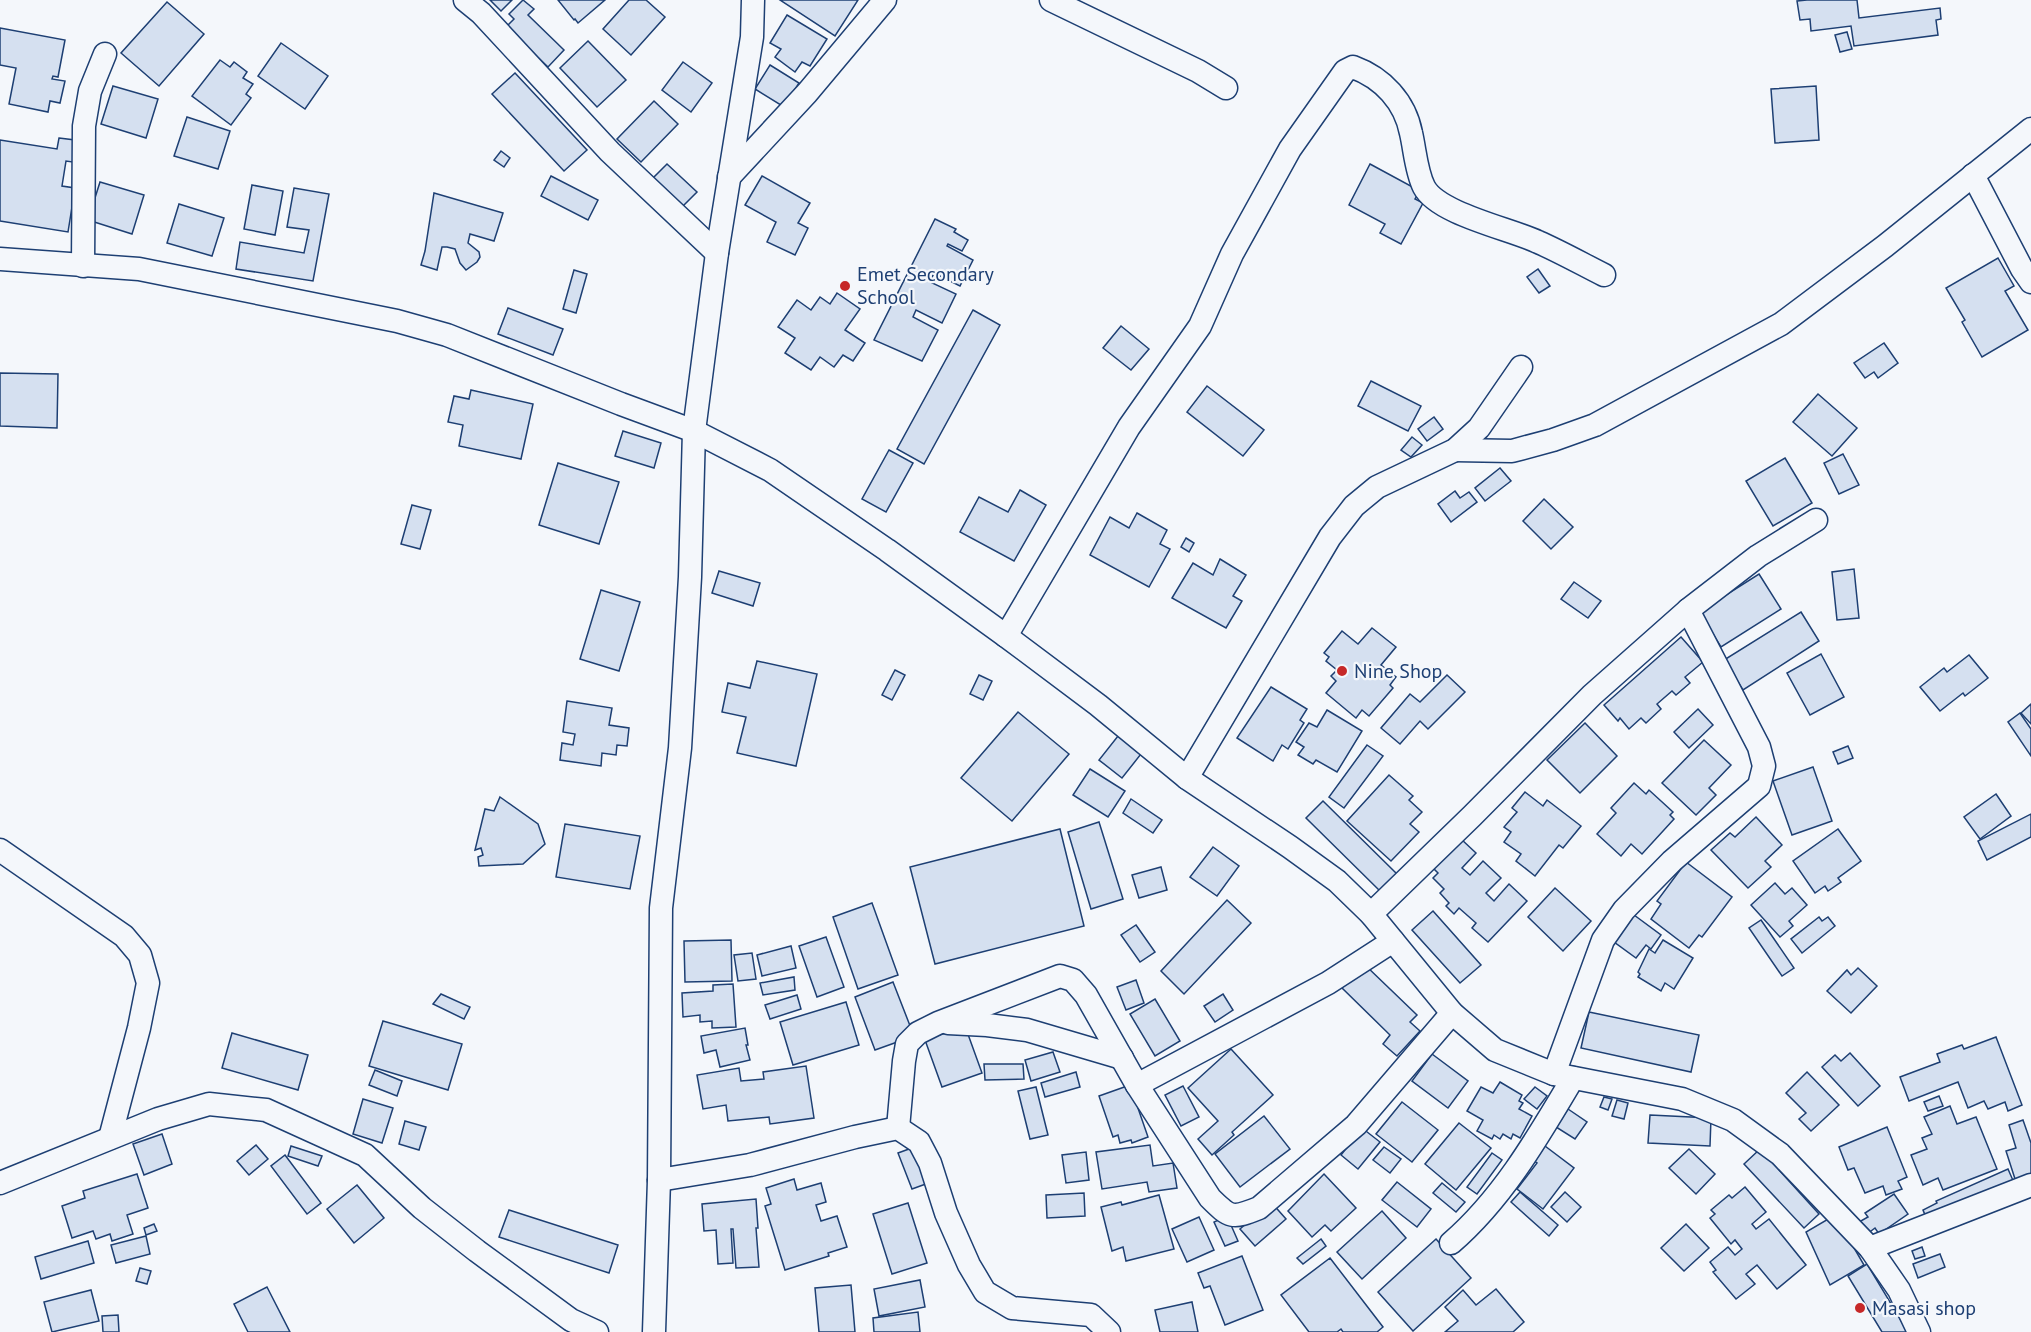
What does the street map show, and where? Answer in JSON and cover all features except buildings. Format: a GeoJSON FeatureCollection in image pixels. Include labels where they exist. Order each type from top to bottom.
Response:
{"type":"FeatureCollection","features":[{"type":"Feature","properties":{"kind":"street"},"geometry":{"type":"LineString","coordinates":[[465,0],[481,13],[610,152],[717,253]]}},
{"type":"Feature","properties":{"kind":"street"},"geometry":{"type":"LineString","coordinates":[[654,1332],[659,1180],[661,908],[680,748],[690,577],[694,430],[717,253],[752,38],[753,0]]}},
{"type":"Feature","properties":{"kind":"street"},"geometry":{"type":"LineString","coordinates":[[729,177],[807,93],[885,0]]}},
{"type":"Feature","properties":{"kind":"street"},"geometry":{"type":"LineString","coordinates":[[1050,0],[1198,71],[1226,88]]}},
{"type":"Feature","properties":{"kind":"street"},"geometry":{"type":"LineString","coordinates":[[83,266],[84,126],[90,91],[105,54]]}},
{"type":"Feature","properties":{"kind":"street"},"geometry":{"type":"LineString","coordinates":[[1006,636],[1129,427],[1200,326],[1232,254],[1290,149],[1345,71],[1353,67],[1361,70],[1392,92],[1401,103],[1411,132],[1424,187],[1432,197],[1469,218],[1537,241],[1604,275]]}},
{"type":"Feature","properties":{"kind":"street"},"geometry":{"type":"LineString","coordinates":[[1455,450],[1512,451],[1595,425],[1780,324],[1885,246],[2031,129]]}},
{"type":"Feature","properties":{"kind":"street"},"geometry":{"type":"LineString","coordinates":[[1973,175],[2031,282]]}},
{"type":"Feature","properties":{"kind":"street"},"geometry":{"type":"LineString","coordinates":[[0,259],[139,269],[397,321],[447,335],[621,404],[694,430],[770,470],[887,550],[1006,636],[1098,705],[1187,777],[1337,881],[1371,914],[1452,1013],[1495,1050],[1563,1076],[1682,1099],[1733,1120],[1780,1154],[1870,1248],[1899,1290],[1919,1332]]}},
{"type":"Feature","properties":{"kind":"street"},"geometry":{"type":"LineString","coordinates":[[1187,777],[1330,537],[1354,506],[1377,487],[1455,450],[1479,428],[1521,367]]}},
{"type":"Feature","properties":{"kind":"street"},"geometry":{"type":"LineString","coordinates":[[1371,914],[1592,695],[1688,610],[1758,556],[1816,520]]}},
{"type":"Feature","properties":{"kind":"street"},"geometry":{"type":"LineString","coordinates":[[1451,1243],[1480,1215],[1530,1152],[1563,1076],[1603,940],[1624,910],[1672,861],[1759,786],[1764,766],[1759,747],[1688,610]]}},
{"type":"Feature","properties":{"kind":"street"},"geometry":{"type":"LineString","coordinates":[[0,850],[124,936],[140,955],[148,983],[139,1028],[110,1138]]}},
{"type":"Feature","properties":{"kind":"street"},"geometry":{"type":"LineString","coordinates":[[1137,1085],[1328,983],[1393,941]]}},
{"type":"Feature","properties":{"kind":"street"},"geometry":{"type":"LineString","coordinates":[[898,1128],[907,1044],[918,1033],[938,1023],[1060,976],[1073,980],[1086,995],[1137,1085],[1210,1198],[1225,1213],[1240,1216],[1258,1208],[1356,1125],[1452,1013]]}},
{"type":"Feature","properties":{"kind":"street"},"geometry":{"type":"LineString","coordinates":[[938,1023],[987,1025],[1027,1030],[1122,1058]]}},
{"type":"Feature","properties":{"kind":"street"},"geometry":{"type":"LineString","coordinates":[[0,1183],[158,1119],[209,1104],[266,1110],[365,1155],[422,1208],[477,1251],[571,1320],[597,1332]]}},
{"type":"Feature","properties":{"kind":"street"},"geometry":{"type":"LineString","coordinates":[[659,1180],[750,1165],[898,1128],[919,1142],[927,1156],[946,1213],[969,1265],[985,1292],[1012,1308],[1091,1315],[1108,1332]]}},
{"type":"Feature","properties":{"kind":"street"},"geometry":{"type":"LineString","coordinates":[[1870,1248],[2031,1185]]}},
{"type":"Feature","properties":{"kind":"place","name":"Emet Secondary School"},"geometry":{"type":"Point","coordinates":[845,286]}},
{"type":"Feature","properties":{"kind":"place","name":"Nine Shop"},"geometry":{"type":"Point","coordinates":[1342,671]}},
{"type":"Feature","properties":{"kind":"place","name":"Masasi shop"},"geometry":{"type":"Point","coordinates":[1860,1308]}}]}
